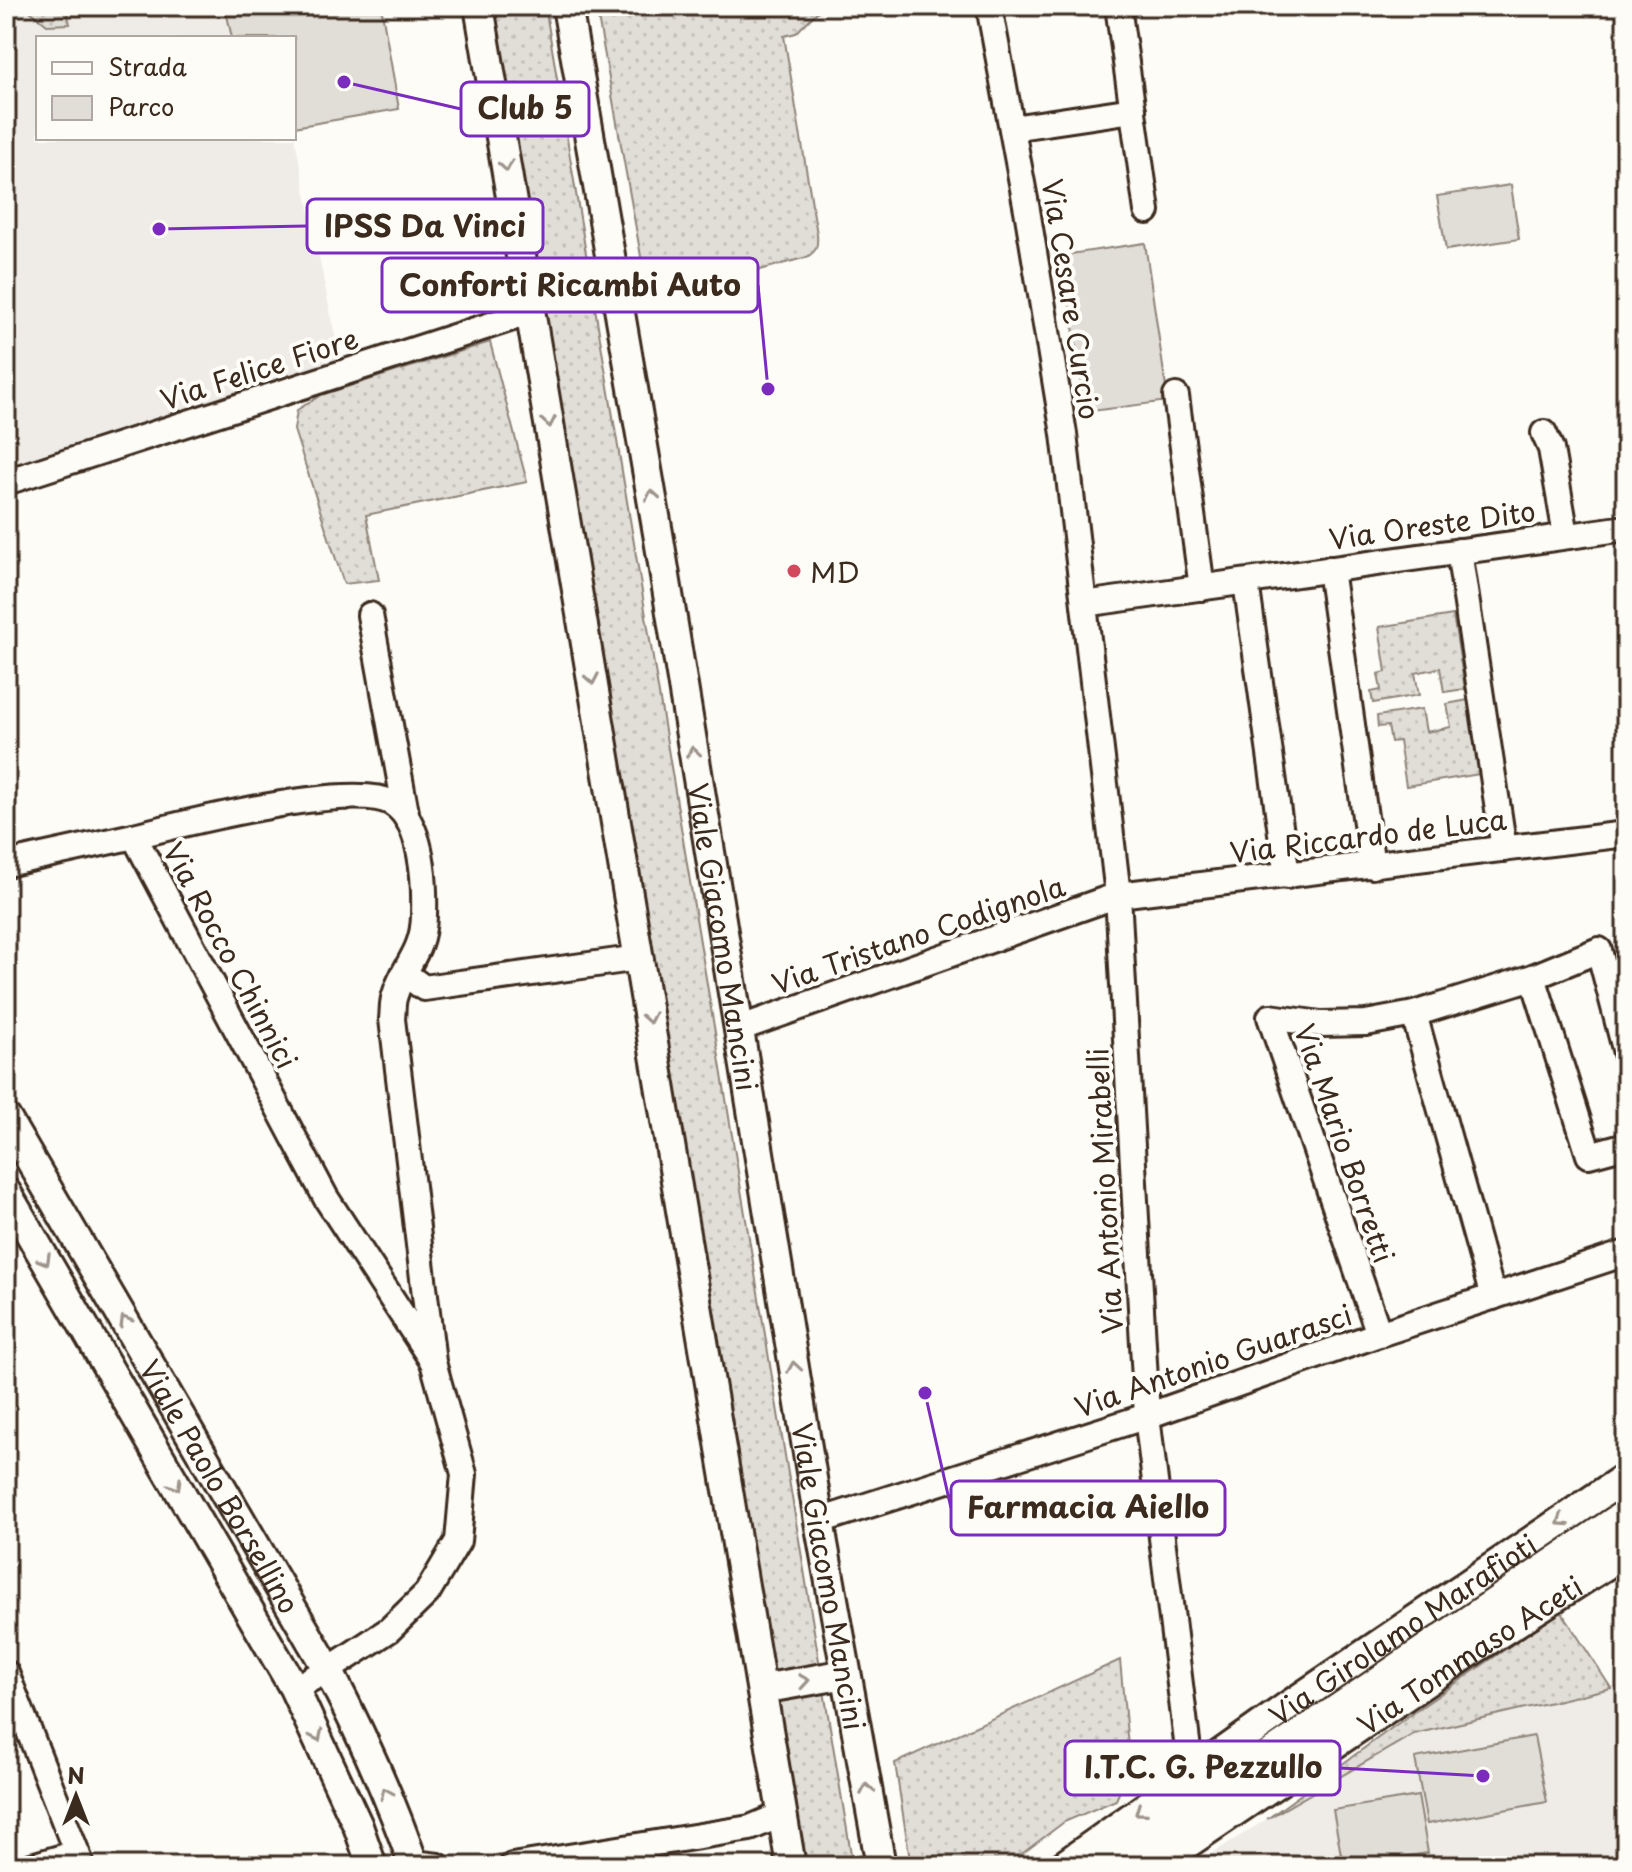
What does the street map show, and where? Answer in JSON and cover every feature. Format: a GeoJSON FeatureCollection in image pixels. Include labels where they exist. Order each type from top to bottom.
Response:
{"type":"FeatureCollection","features":[{"type":"Feature","properties":{"kind":"main road"},"geometry":{"type":"LineString","coordinates":[[1109,1866],[1626,1516]]}},
{"type":"Feature","properties":{"kind":"street"},"geometry":{"type":"LineString","coordinates":[[479,6],[791,1866]]}},
{"type":"Feature","properties":{"kind":"street","name":"Viale Giacomo Mancini"},"geometry":{"type":"LineString","coordinates":[[567,6],[657,524],[819,1521],[881,1866]]}},
{"type":"Feature","properties":{"kind":"street","name":"Via Cesare Curcio"},"geometry":{"type":"LineString","coordinates":[[989,6],[1064,434],[1084,604]]}},
{"type":"Feature","properties":{"kind":"street"},"geometry":{"type":"LineString","coordinates":[[1118,6],[1147,211]]}},
{"type":"Feature","properties":{"kind":"street"},"geometry":{"type":"LineString","coordinates":[[1012,128],[1133,110]]}},
{"type":"Feature","properties":{"kind":"street","name":"Via Felice Fiore"},"geometry":{"type":"LineString","coordinates":[[6,482],[531,312]]}},
{"type":"Feature","properties":{"kind":"street"},"geometry":{"type":"LineString","coordinates":[[1176,396],[1202,588]]}},
{"type":"Feature","properties":{"kind":"street"},"geometry":{"type":"LineString","coordinates":[[1544,433],[1551,449],[1566,535]]}},
{"type":"Feature","properties":{"kind":"street","name":"Via Oreste Dito"},"geometry":{"type":"LineString","coordinates":[[1084,604],[1626,528]]}},
{"type":"Feature","properties":{"kind":"street"},"geometry":{"type":"LineString","coordinates":[[1459,551],[1504,849]]}},
{"type":"Feature","properties":{"kind":"street"},"geometry":{"type":"LineString","coordinates":[[1330,569],[1372,866]]}},
{"type":"Feature","properties":{"kind":"street"},"geometry":{"type":"LineString","coordinates":[[1246,582],[1287,876]]}},
{"type":"Feature","properties":{"kind":"street","name":"Via Antonio Mirabelli"},"geometry":{"type":"LineString","coordinates":[[1084,604],[1118,895],[1147,1416],[1191,1774]]}},
{"type":"Feature","properties":{"kind":"street"},"geometry":{"type":"LineString","coordinates":[[370,615],[407,818]]}},
{"type":"Feature","properties":{"kind":"street","name":"Via Rocco Chinnici"},"geometry":{"type":"LineString","coordinates":[[294,1688],[389,1630],[427,1593],[458,1541],[464,1474],[433,1362],[392,1019],[394,995],[420,947],[424,916],[417,833],[393,803],[373,795],[268,805],[134,836],[326,1198],[433,1362]]}},
{"type":"Feature","properties":{"kind":"street","name":"Via Riccardo de Luca"},"geometry":{"type":"LineString","coordinates":[[1118,895],[1626,834]]}},
{"type":"Feature","properties":{"kind":"street"},"geometry":{"type":"LineString","coordinates":[[6,864],[134,836]]}},
{"type":"Feature","properties":{"kind":"street","name":"Via Tristano Codignola"},"geometry":{"type":"LineString","coordinates":[[738,1029],[1118,895]]}},
{"type":"Feature","properties":{"kind":"street","name":"Via Mario Borretti"},"geometry":{"type":"LineString","coordinates":[[1379,1334],[1270,1017],[1321,1024],[1366,1023],[1414,1014],[1533,977],[1599,950],[1626,1053]]}},
{"type":"Feature","properties":{"kind":"street"},"geometry":{"type":"LineString","coordinates":[[405,974],[424,988],[639,958]]}},
{"type":"Feature","properties":{"kind":"street"},"geometry":{"type":"LineString","coordinates":[[1533,977],[1589,1155],[1626,1145]]}},
{"type":"Feature","properties":{"kind":"street"},"geometry":{"type":"LineString","coordinates":[[1414,1014],[1493,1297]]}},
{"type":"Feature","properties":{"kind":"street","name":"Viale Paolo Borsellino"},"geometry":{"type":"LineString","coordinates":[[6,1118],[328,1670],[422,1865]]}},
{"type":"Feature","properties":{"kind":"street","name":"Viale Paolo Borsellino"},"geometry":{"type":"LineString","coordinates":[[6,1192],[294,1688],[358,1826],[372,1866]]}},
{"type":"Feature","properties":{"kind":"street","name":"Via Antonio Guarasci"},"geometry":{"type":"LineString","coordinates":[[819,1521],[1147,1416],[1379,1334],[1626,1253]]}},
{"type":"Feature","properties":{"kind":"street","name":"Via Girolamo Marafioti"},"geometry":{"type":"LineString","coordinates":[[1063,1866],[1291,1704],[1626,1477]]}},
{"type":"Feature","properties":{"kind":"street","name":"Via Tommaso Aceti"},"geometry":{"type":"LineString","coordinates":[[1154,1866],[1473,1650],[1626,1552]]}},
{"type":"Feature","properties":{"kind":"street"},"geometry":{"type":"LineString","coordinates":[[6,1673],[13,1706],[80,1860],[32,1866]]}},
{"type":"Feature","properties":{"kind":"street"},"geometry":{"type":"LineString","coordinates":[[762,1689],[846,1674]]}},
{"type":"Feature","properties":{"kind":"street"},"geometry":{"type":"LineString","coordinates":[[512,1866],[750,1828],[783,1814]]}},
{"type":"Feature","properties":{"kind":"shaded area"},"geometry":{"type":"Polygon","coordinates":[[[6,6],[225,6],[232,36],[36,36],[36,140],[295,140],[340,360],[6,467],[6,6]]]}},
{"type":"Feature","properties":{"kind":"shaded area"},"geometry":{"type":"Polygon","coordinates":[[[1626,1684],[1626,1866],[1192,1866],[1413,1734],[1626,1684]]]}},
{"type":"Feature","properties":{"kind":"green space"},"geometry":{"type":"Polygon","coordinates":[[[24,6],[66,6],[70,24],[47,25],[24,6]]]}},
{"type":"Feature","properties":{"kind":"green space"},"geometry":{"type":"Polygon","coordinates":[[[225,6],[381,6],[399,109],[296,127],[296,36],[232,36],[225,6]]]}},
{"type":"Feature","properties":{"kind":"green space"},"geometry":{"type":"Polygon","coordinates":[[[490,6],[545,6],[853,1866],[799,1866],[490,6]]]}},
{"type":"Feature","properties":{"kind":"green space"},"geometry":{"type":"Polygon","coordinates":[[[596,6],[841,6],[818,11],[796,33],[784,36],[817,234],[813,253],[649,301],[596,6]]]}},
{"type":"Feature","properties":{"kind":"green space"},"geometry":{"type":"Polygon","coordinates":[[[1511,185],[1519,239],[1446,250],[1437,196],[1511,185]]]}},
{"type":"Feature","properties":{"kind":"green space"},"geometry":{"type":"Polygon","coordinates":[[[1145,243],[1168,401],[1085,412],[1063,255],[1145,243]]]}},
{"type":"Feature","properties":{"kind":"green space"},"geometry":{"type":"Polygon","coordinates":[[[490,342],[527,482],[366,515],[379,580],[344,584],[294,430],[297,410],[321,395],[490,342]]]}},
{"type":"Feature","properties":{"kind":"green space"},"geometry":{"type":"Polygon","coordinates":[[[1453,615],[1465,689],[1444,692],[1440,668],[1415,673],[1419,695],[1373,703],[1371,692],[1381,690],[1378,674],[1386,672],[1379,627],[1453,615]]]}},
{"type":"Feature","properties":{"kind":"green space"},"geometry":{"type":"Polygon","coordinates":[[[1468,700],[1480,774],[1406,786],[1399,741],[1391,742],[1388,726],[1378,727],[1377,716],[1422,709],[1426,732],[1451,727],[1447,704],[1468,700]]]}},
{"type":"Feature","properties":{"kind":"green space"},"geometry":{"type":"Polygon","coordinates":[[[1561,1611],[1611,1688],[1414,1734],[1267,1819],[1404,1719],[1561,1611]]]}},
{"type":"Feature","properties":{"kind":"green space"},"geometry":{"type":"Polygon","coordinates":[[[1120,1660],[1130,1768],[1116,1800],[1064,1822],[1006,1866],[911,1866],[895,1763],[1120,1660]]]}},
{"type":"Feature","properties":{"kind":"green space"},"geometry":{"type":"Polygon","coordinates":[[[1534,1736],[1547,1802],[1427,1824],[1415,1758],[1534,1736]]]}},
{"type":"Feature","properties":{"kind":"green space"},"geometry":{"type":"Polygon","coordinates":[[[1418,1796],[1428,1853],[1343,1866],[1333,1810],[1418,1796]]]}},
{"type":"Feature","properties":{"kind":"place","name":"Club 5"},"geometry":{"type":"Point","coordinates":[344,82]}},
{"type":"Feature","properties":{"kind":"place","name":"IPSS Da Vinci"},"geometry":{"type":"Point","coordinates":[159,229]}},
{"type":"Feature","properties":{"kind":"place","name":"Conforti Ricambi Auto"},"geometry":{"type":"Point","coordinates":[768,389]}},
{"type":"Feature","properties":{"kind":"place","name":"MD"},"geometry":{"type":"Point","coordinates":[794,571]}},
{"type":"Feature","properties":{"kind":"place","name":"Farmacia Aiello"},"geometry":{"type":"Point","coordinates":[925,1393]}},
{"type":"Feature","properties":{"kind":"place","name":"I.T.C. G. Pezzullo"},"geometry":{"type":"Point","coordinates":[1483,1776]}}]}
